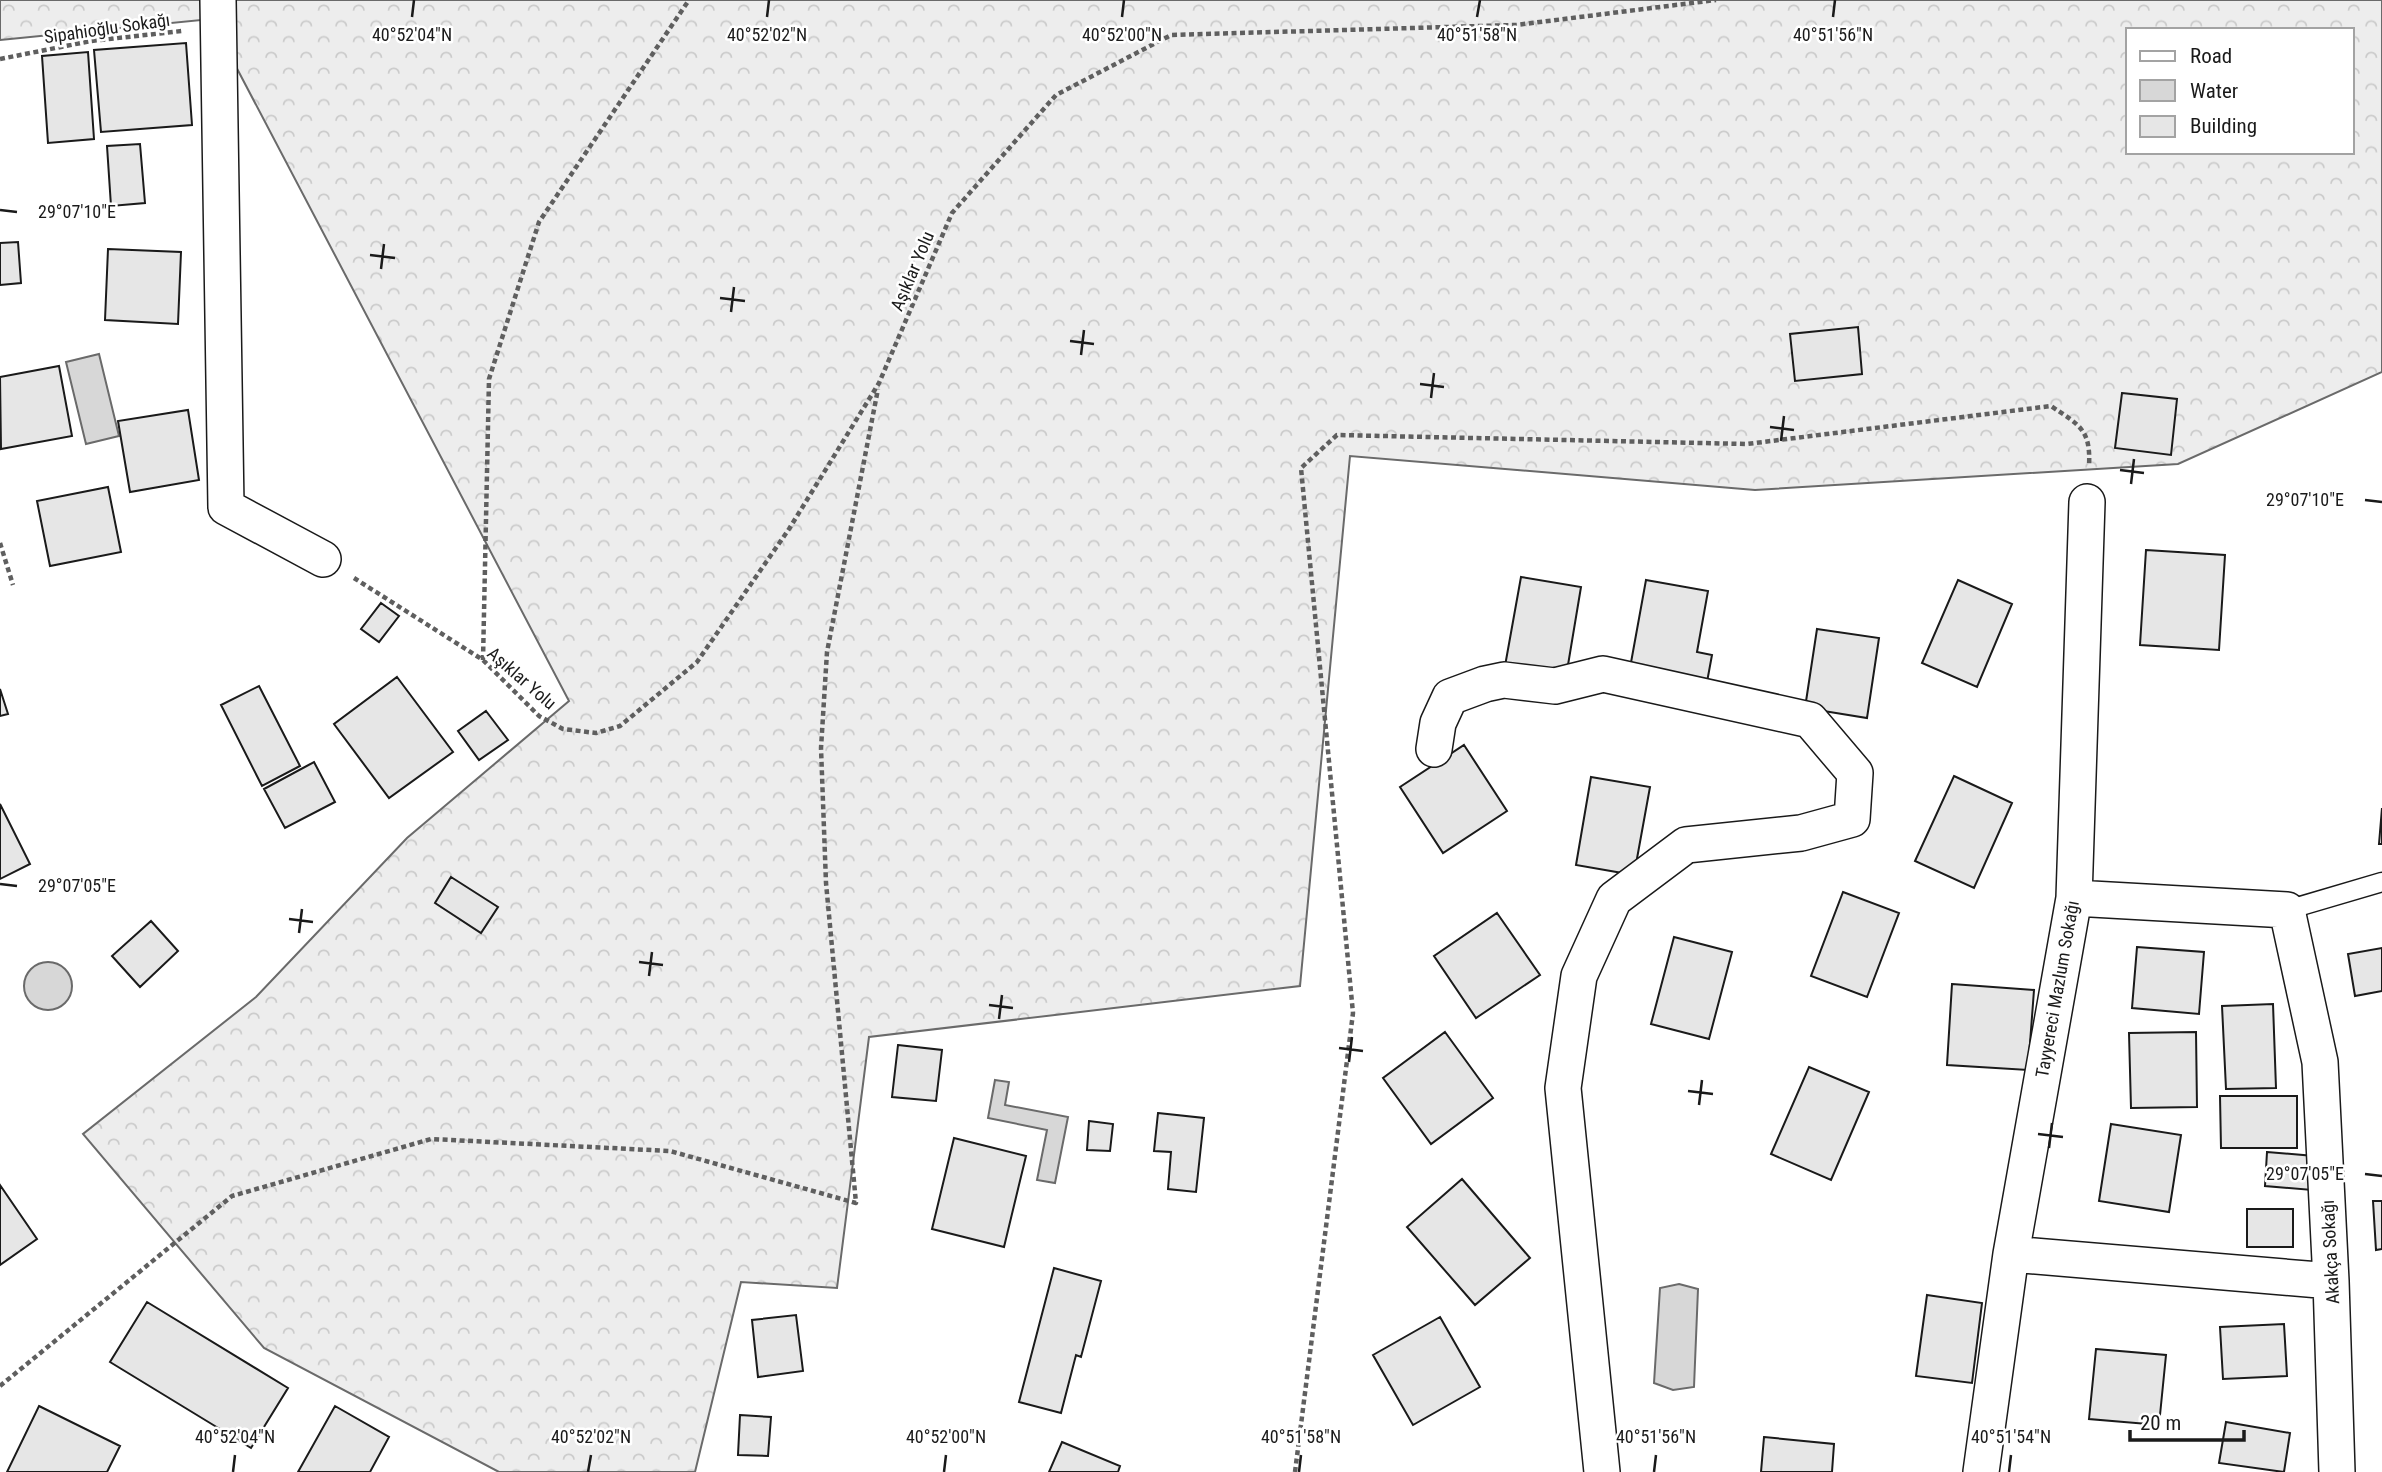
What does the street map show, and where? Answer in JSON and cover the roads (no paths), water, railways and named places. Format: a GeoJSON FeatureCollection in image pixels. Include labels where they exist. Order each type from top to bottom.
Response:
{"type":"FeatureCollection","features":[{"type":"Feature","properties":{"kind":"street"},"geometry":{"type":"LineString","coordinates":[[218,14],[226,507],[323,559]]}},
{"type":"Feature","properties":{"kind":"street","name":"Tayyereci Mazlum Sokağı"},"geometry":{"type":"LineString","coordinates":[[1981,1472],[2011,1254],[2074,898],[2087,502]]}},
{"type":"Feature","properties":{"kind":"street"},"geometry":{"type":"LineString","coordinates":[[1434,749],[1438,723],[1450,697],[1504,680],[1555,686],[1603,674],[1810,720],[1855,773],[1852,819],[1801,833],[1686,845],[1614,899],[1579,976],[1563,1088],[1602,1472]]}},
{"type":"Feature","properties":{"kind":"street"},"geometry":{"type":"LineString","coordinates":[[2074,898],[2287,910]]}},
{"type":"Feature","properties":{"kind":"street","name":"Akakça Sokağı"},"geometry":{"type":"LineString","coordinates":[[2287,910],[2320,1062],[2337,1472]]}},
{"type":"Feature","properties":{"kind":"street"},"geometry":{"type":"LineString","coordinates":[[2011,1254],[2331,1281]]}},
{"type":"Feature","properties":{"kind":"lane"},"geometry":{"type":"LineString","coordinates":[[2287,910],[2382,882]]}},
{"type":"Feature","properties":{"kind":"water"},"geometry":{"type":"Polygon","coordinates":[[[99,354],[119,436],[86,444],[66,362],[99,354]]]}},
{"type":"Feature","properties":{"kind":"water"},"geometry":{"type":"Polygon","coordinates":[[[48,962],[65,969],[72,986],[65,1003],[48,1010],[31,1003],[24,986],[31,969],[48,962]]]}},
{"type":"Feature","properties":{"kind":"water"},"geometry":{"type":"Polygon","coordinates":[[[995,1080],[1009,1082],[1005,1105],[1068,1117],[1055,1183],[1037,1180],[1047,1130],[988,1118],[995,1080]]]}},
{"type":"Feature","properties":{"kind":"water"},"geometry":{"type":"Polygon","coordinates":[[[1679,1284],[1698,1289],[1694,1387],[1673,1390],[1654,1383],[1660,1288],[1679,1284]]]}}]}
